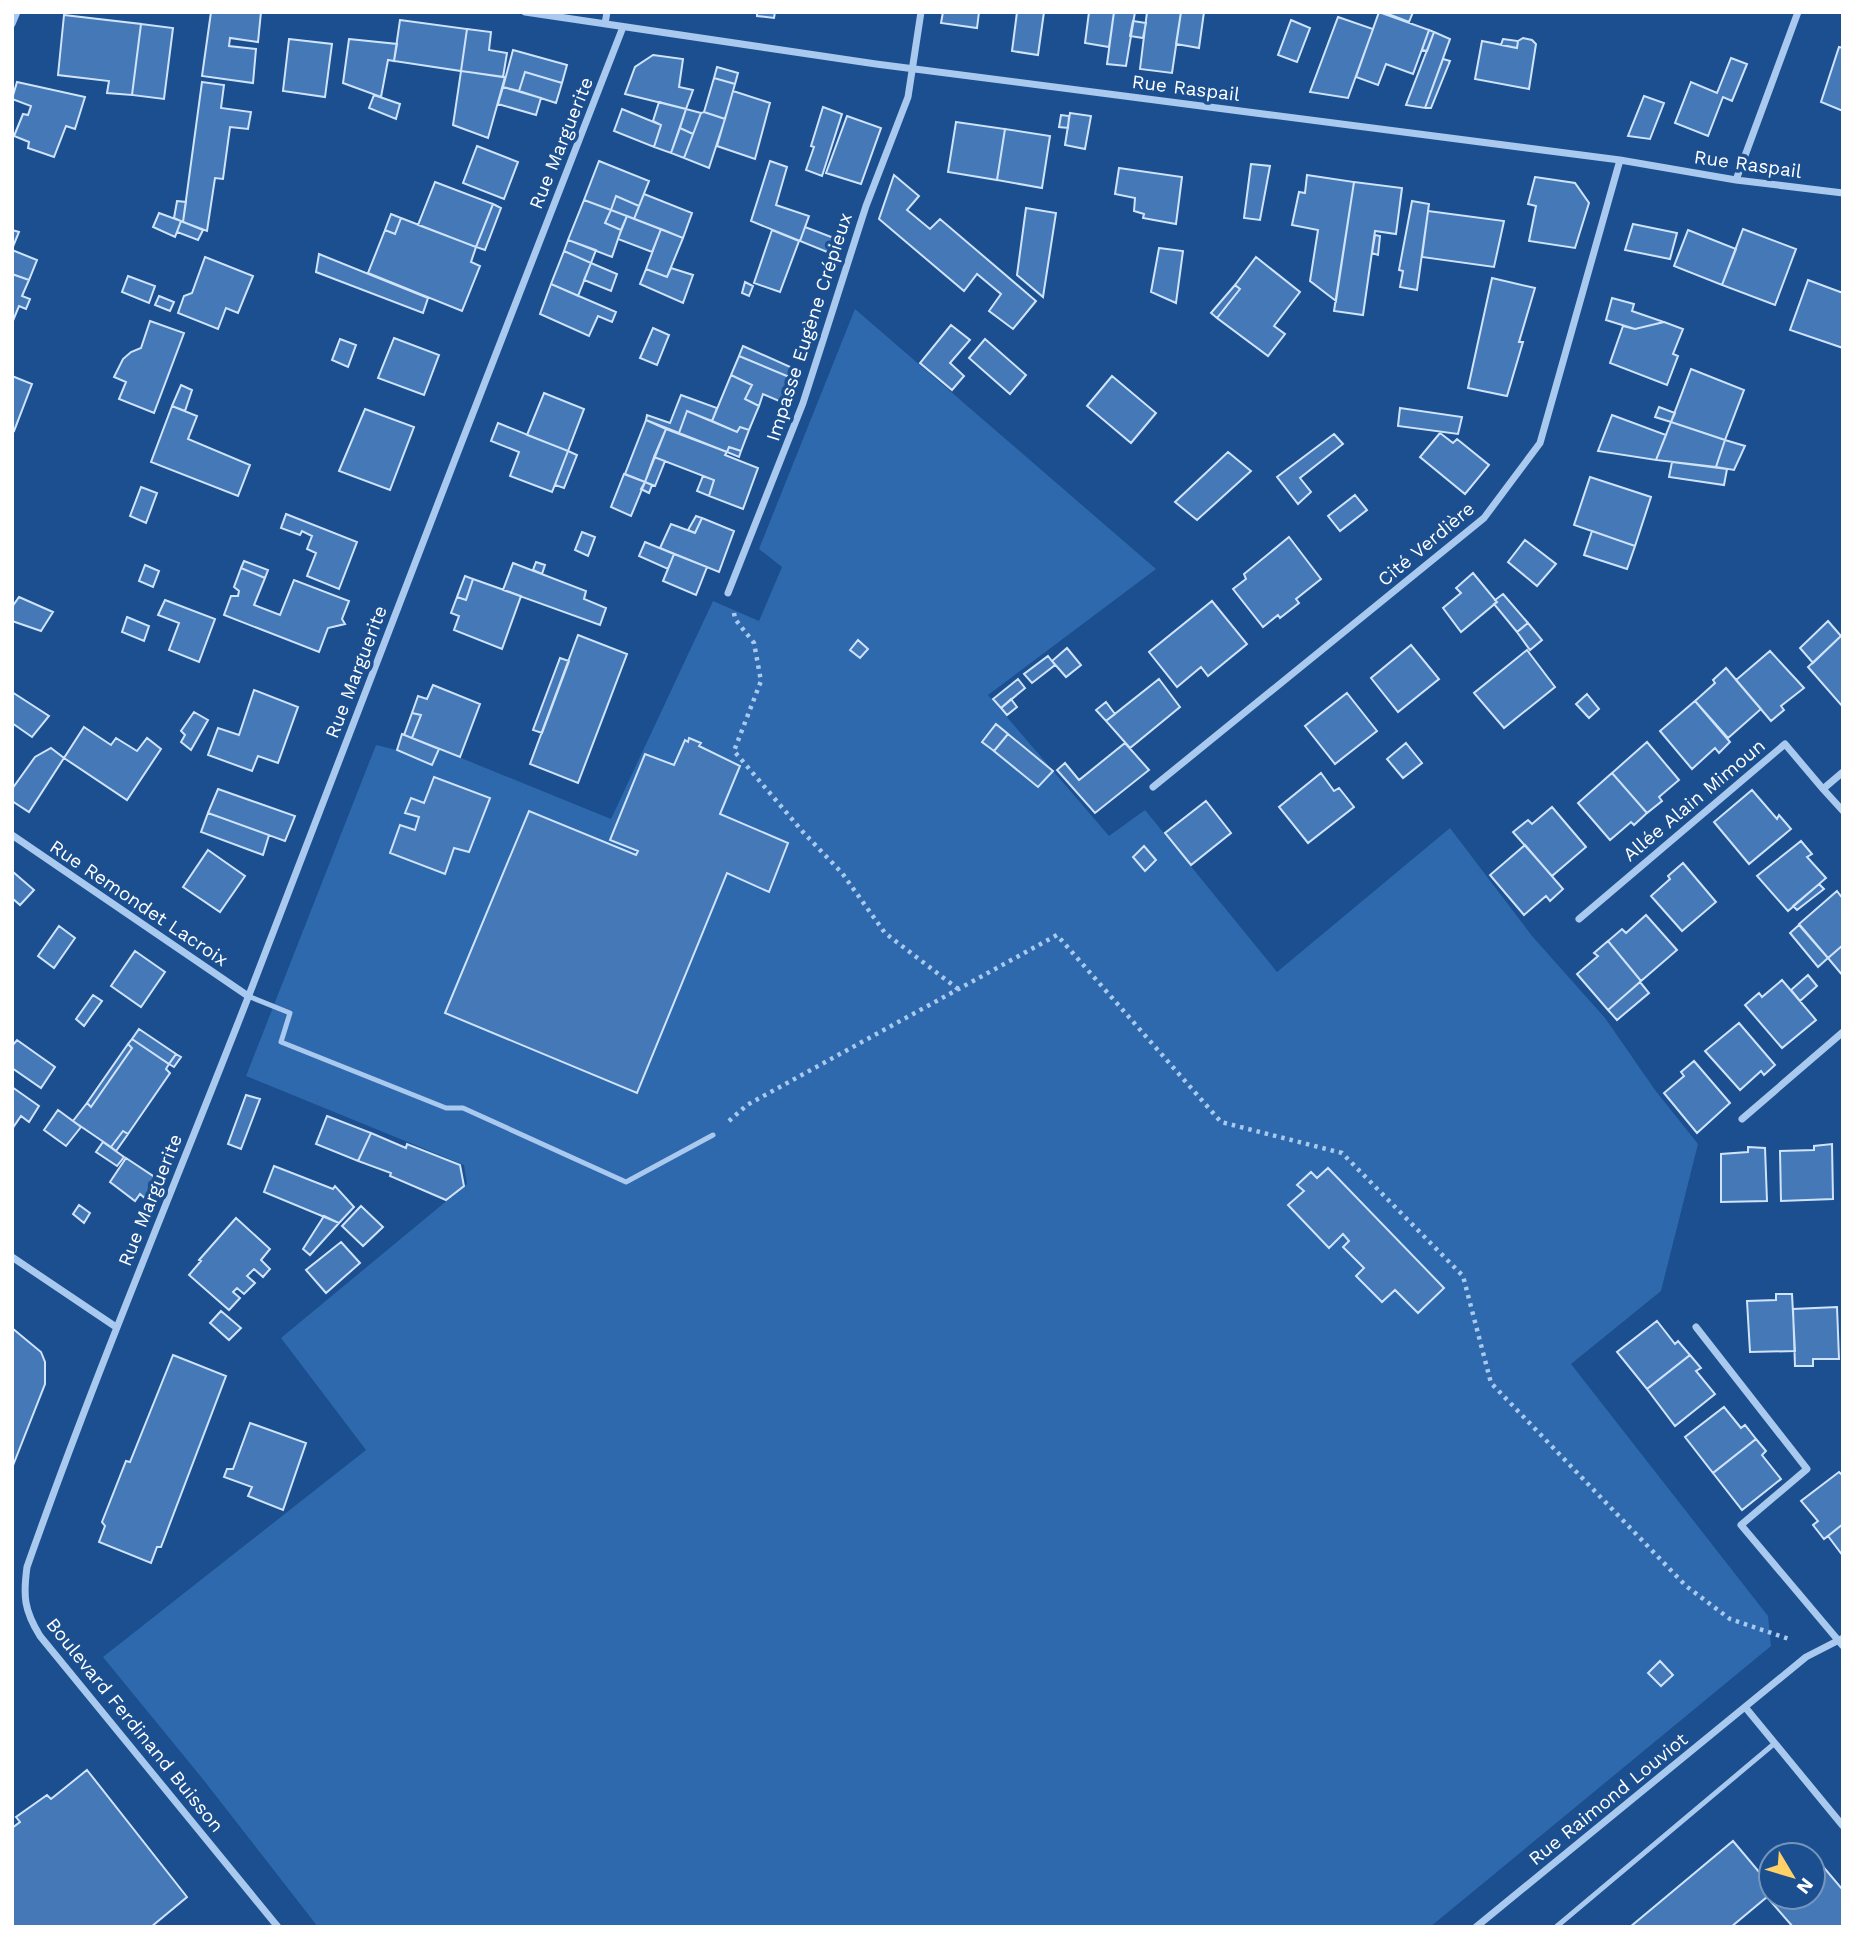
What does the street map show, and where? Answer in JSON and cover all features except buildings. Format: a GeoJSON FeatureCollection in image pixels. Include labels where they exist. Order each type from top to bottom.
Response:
{"type":"FeatureCollection","features":[{"type":"Feature","properties":{"kind":"street"},"geometry":{"type":"LineString","coordinates":[[12,24],[16,12]]}},
{"type":"Feature","properties":{"kind":"street","name":"Rue Raspail"},"geometry":{"type":"LineString","coordinates":[[525,12],[913,68],[1620,160],[1736,180],[1843,193]]}},
{"type":"Feature","properties":{"kind":"street"},"geometry":{"type":"LineString","coordinates":[[605,24],[607,12]]}},
{"type":"Feature","properties":{"kind":"street","name":"Impasse Eugène Crépieux"},"geometry":{"type":"LineString","coordinates":[[729,593],[803,403],[866,206],[908,97],[921,12]]}},
{"type":"Feature","properties":{"kind":"street"},"geometry":{"type":"LineString","coordinates":[[1736,180],[1798,12]]}},
{"type":"Feature","properties":{"kind":"street","name":"Rue Marguerite"},"geometry":{"type":"LineString","coordinates":[[116,1327],[248,996],[500,339],[624,27]]}},
{"type":"Feature","properties":{"kind":"street","name":"Cité Verdière"},"geometry":{"type":"LineString","coordinates":[[1153,787],[1484,519],[1540,443],[1620,160]]}},
{"type":"Feature","properties":{"kind":"street","name":"Allée Alain Mimoun"},"geometry":{"type":"LineString","coordinates":[[1580,919],[1785,744],[1823,789]]}},
{"type":"Feature","properties":{"kind":"street"},"geometry":{"type":"LineString","coordinates":[[1843,772],[1823,789],[1843,811]]}},
{"type":"Feature","properties":{"kind":"street","name":"Rue Remondet Lacroix"},"geometry":{"type":"LineString","coordinates":[[12,835],[248,996]]}},
{"type":"Feature","properties":{"kind":"street"},"geometry":{"type":"LineString","coordinates":[[1742,1119],[1843,1032]]}},
{"type":"Feature","properties":{"kind":"street"},"geometry":{"type":"LineString","coordinates":[[12,1257],[116,1327]]}},
{"type":"Feature","properties":{"kind":"street","name":"Boulevard Ferdinand Buisson"},"geometry":{"type":"LineString","coordinates":[[116,1327],[27,1567],[23,1594],[29,1618],[40,1636],[278,1927]]}},
{"type":"Feature","properties":{"kind":"street"},"geometry":{"type":"LineString","coordinates":[[1696,1327],[1807,1469],[1741,1525],[1841,1642]]}},
{"type":"Feature","properties":{"kind":"street","name":"Rue Raimond Louviot"},"geometry":{"type":"LineString","coordinates":[[1476,1927],[1806,1657],[1841,1642]]}},
{"type":"Feature","properties":{"kind":"street"},"geometry":{"type":"LineString","coordinates":[[1745,1707],[1843,1826]]}},
{"type":"Feature","properties":{"kind":"lane"},"geometry":{"type":"LineString","coordinates":[[248,996],[289,1013],[281,1042],[446,1108],[463,1108],[626,1182],[713,1135]]}},
{"type":"Feature","properties":{"kind":"lane"},"geometry":{"type":"LineString","coordinates":[[1556,1927],[1774,1743]]}},
{"type":"Feature","properties":{"kind":"path"},"geometry":{"type":"LineString","coordinates":[[729,593],[735,619],[754,643],[761,681],[734,751],[842,873],[885,933],[958,989]]}},
{"type":"Feature","properties":{"kind":"path"},"geometry":{"type":"LineString","coordinates":[[713,1135],[747,1105],[1058,935],[1221,1122],[1342,1153],[1463,1276],[1491,1383],[1686,1586],[1730,1619],[1790,1638],[1806,1657]]}},
{"type":"Feature","properties":{"kind":"shaded area"},"geometry":{"type":"Polygon","coordinates":[[[855,309],[1156,569],[988,695],[1109,836],[1145,810],[1277,972],[1450,828],[1532,936],[1605,1018],[1655,1090],[1698,1144],[1661,1291],[1571,1364],[1768,1616],[1771,1646],[1430,1927],[318,1927],[103,1657],[366,1450],[281,1338],[467,1184],[464,1165],[246,1076],[376,745],[397,750],[432,765],[439,749],[611,819],[713,601],[759,621],[782,567],[759,549],[855,309]]]}}]}
